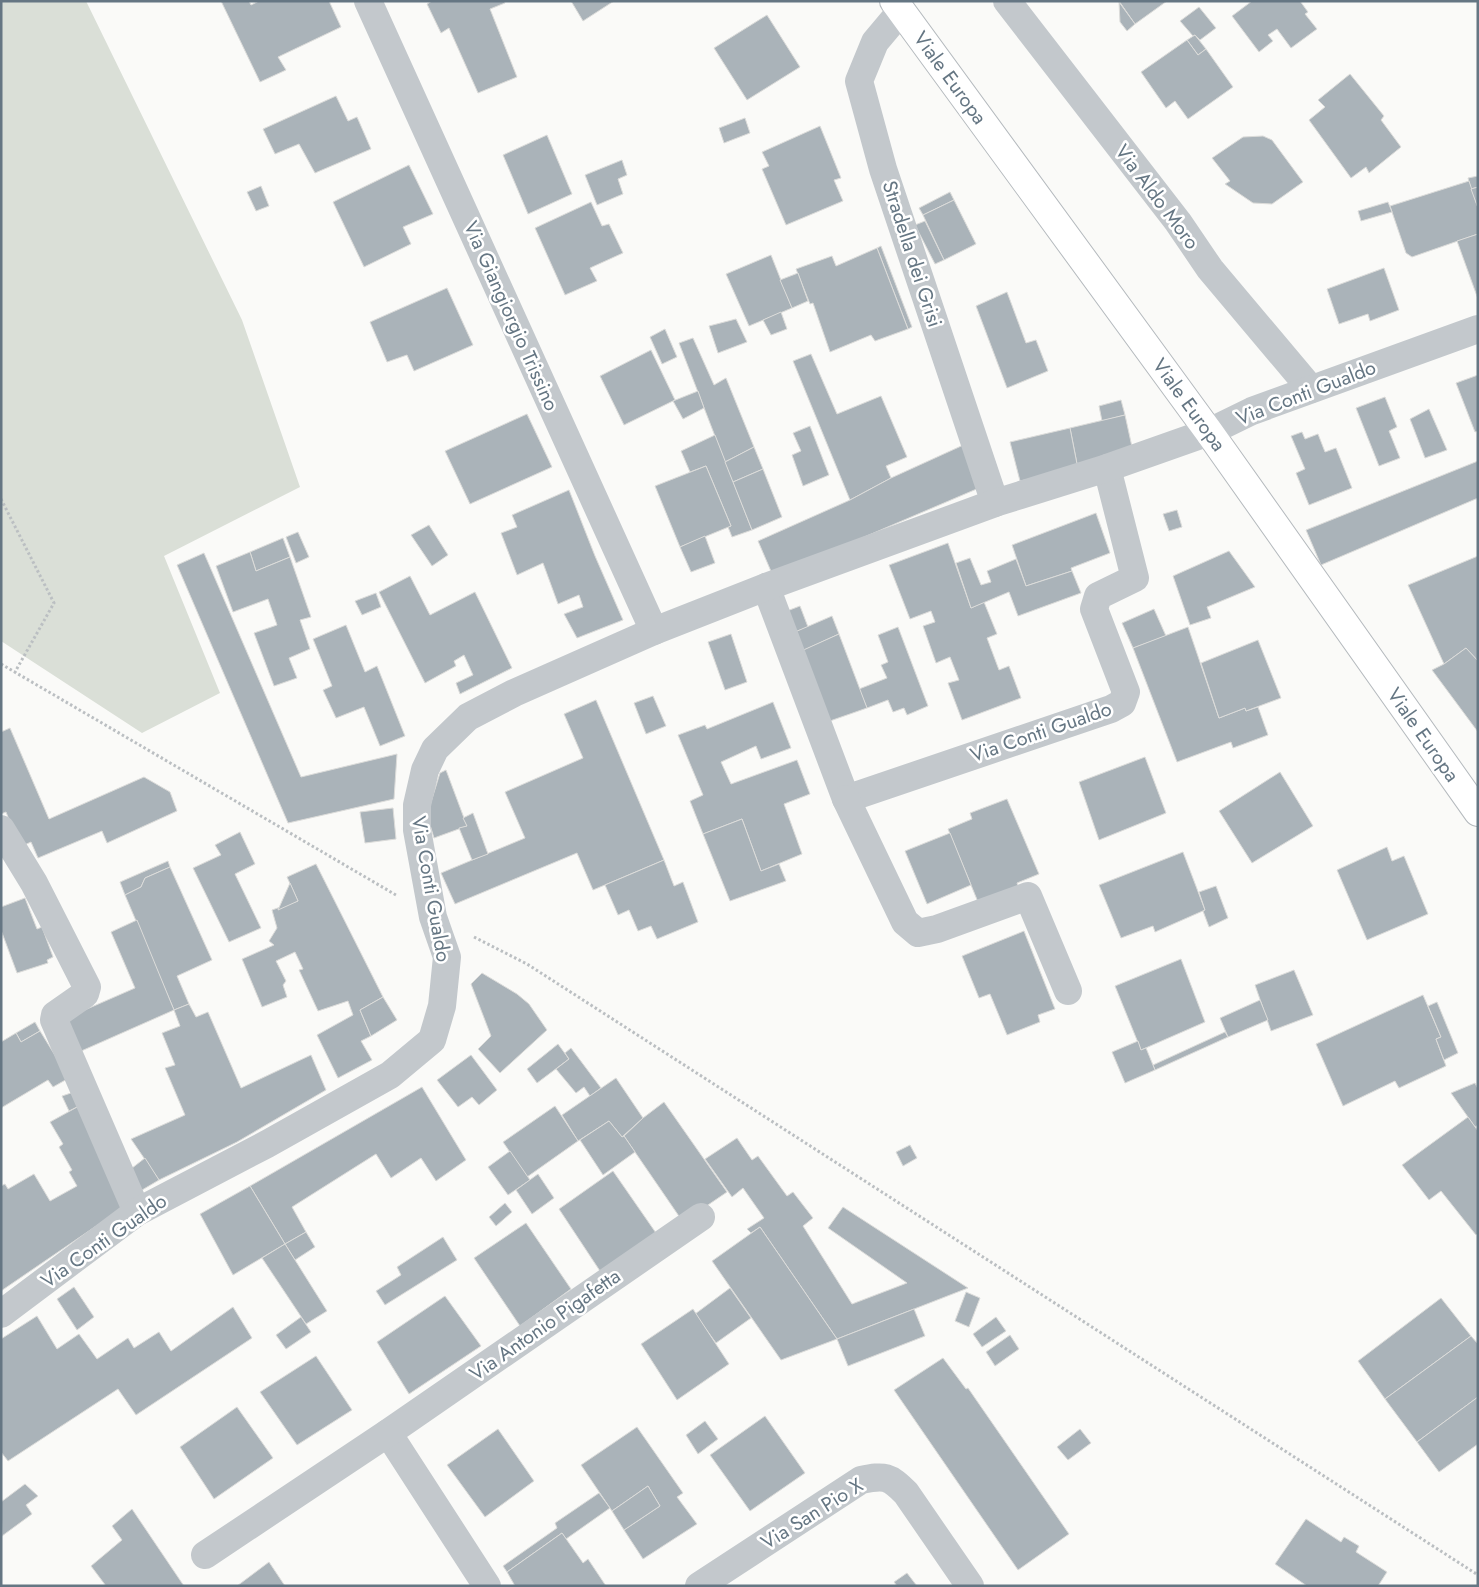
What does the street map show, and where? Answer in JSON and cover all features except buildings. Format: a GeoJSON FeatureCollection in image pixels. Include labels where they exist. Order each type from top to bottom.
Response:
{"type":"FeatureCollection","features":[{"type":"Feature","properties":{"kind":"main road","name":"Viale Europa"},"geometry":{"type":"LineString","coordinates":[[898,6],[1208,432],[1478,812]]}},
{"type":"Feature","properties":{"kind":"street","name":"Via Giangiorgio Trissino"},"geometry":{"type":"LineString","coordinates":[[368,1],[654,631]]}},
{"type":"Feature","properties":{"kind":"street","name":"Via Aldo Moro"},"geometry":{"type":"LineString","coordinates":[[1007,1],[1178,222],[1210,269],[1310,389]]}},
{"type":"Feature","properties":{"kind":"street","name":"Stradella dei Grisi"},"geometry":{"type":"LineString","coordinates":[[898,6],[875,42],[859,82],[883,169],[995,503]]}},
{"type":"Feature","properties":{"kind":"street","name":"Via Conti Gualdo"},"geometry":{"type":"LineString","coordinates":[[1,1314],[137,1212],[267,1144],[390,1075],[432,1040],[442,1006],[447,957],[433,917],[417,830],[416,805],[425,770],[435,749],[468,717],[514,693],[654,631],[766,587],[995,503],[1107,468],[1208,432],[1252,411],[1478,329]]}},
{"type":"Feature","properties":{"kind":"street","name":"Via Conti Gualdo"},"geometry":{"type":"LineString","coordinates":[[846,799],[1111,709],[1122,703],[1126,692],[1094,610],[1098,596],[1135,578],[1107,468]]}},
{"type":"Feature","properties":{"kind":"street"},"geometry":{"type":"LineString","coordinates":[[766,587],[846,799],[905,922],[918,932],[937,929],[1028,896],[1068,990]]}},
{"type":"Feature","properties":{"kind":"street"},"geometry":{"type":"LineString","coordinates":[[1,829],[34,883],[87,987],[85,994],[55,1015],[54,1020],[137,1212]]}},
{"type":"Feature","properties":{"kind":"street","name":"Via Antonio Pigafetta"},"geometry":{"type":"LineString","coordinates":[[205,1555],[388,1434],[702,1217]]}},
{"type":"Feature","properties":{"kind":"street"},"geometry":{"type":"LineString","coordinates":[[388,1434],[487,1586]]}},
{"type":"Feature","properties":{"kind":"street","name":"Via San Pio X"},"geometry":{"type":"LineString","coordinates":[[699,1586],[861,1480],[879,1476],[894,1481],[906,1493],[970,1586]]}},
{"type":"Feature","properties":{"kind":"path"},"geometry":{"type":"LineString","coordinates":[[1,499],[54,603],[15,672]]}},
{"type":"Feature","properties":{"kind":"path"},"geometry":{"type":"LineString","coordinates":[[1,664],[433,917],[536,969],[1478,1575]]}},
{"type":"Feature","properties":{"kind":"shaded area"},"geometry":{"type":"Polygon","coordinates":[[[1,1],[86,1],[242,320],[300,487],[164,556],[220,693],[142,733],[1,641],[1,1]]]}}]}
